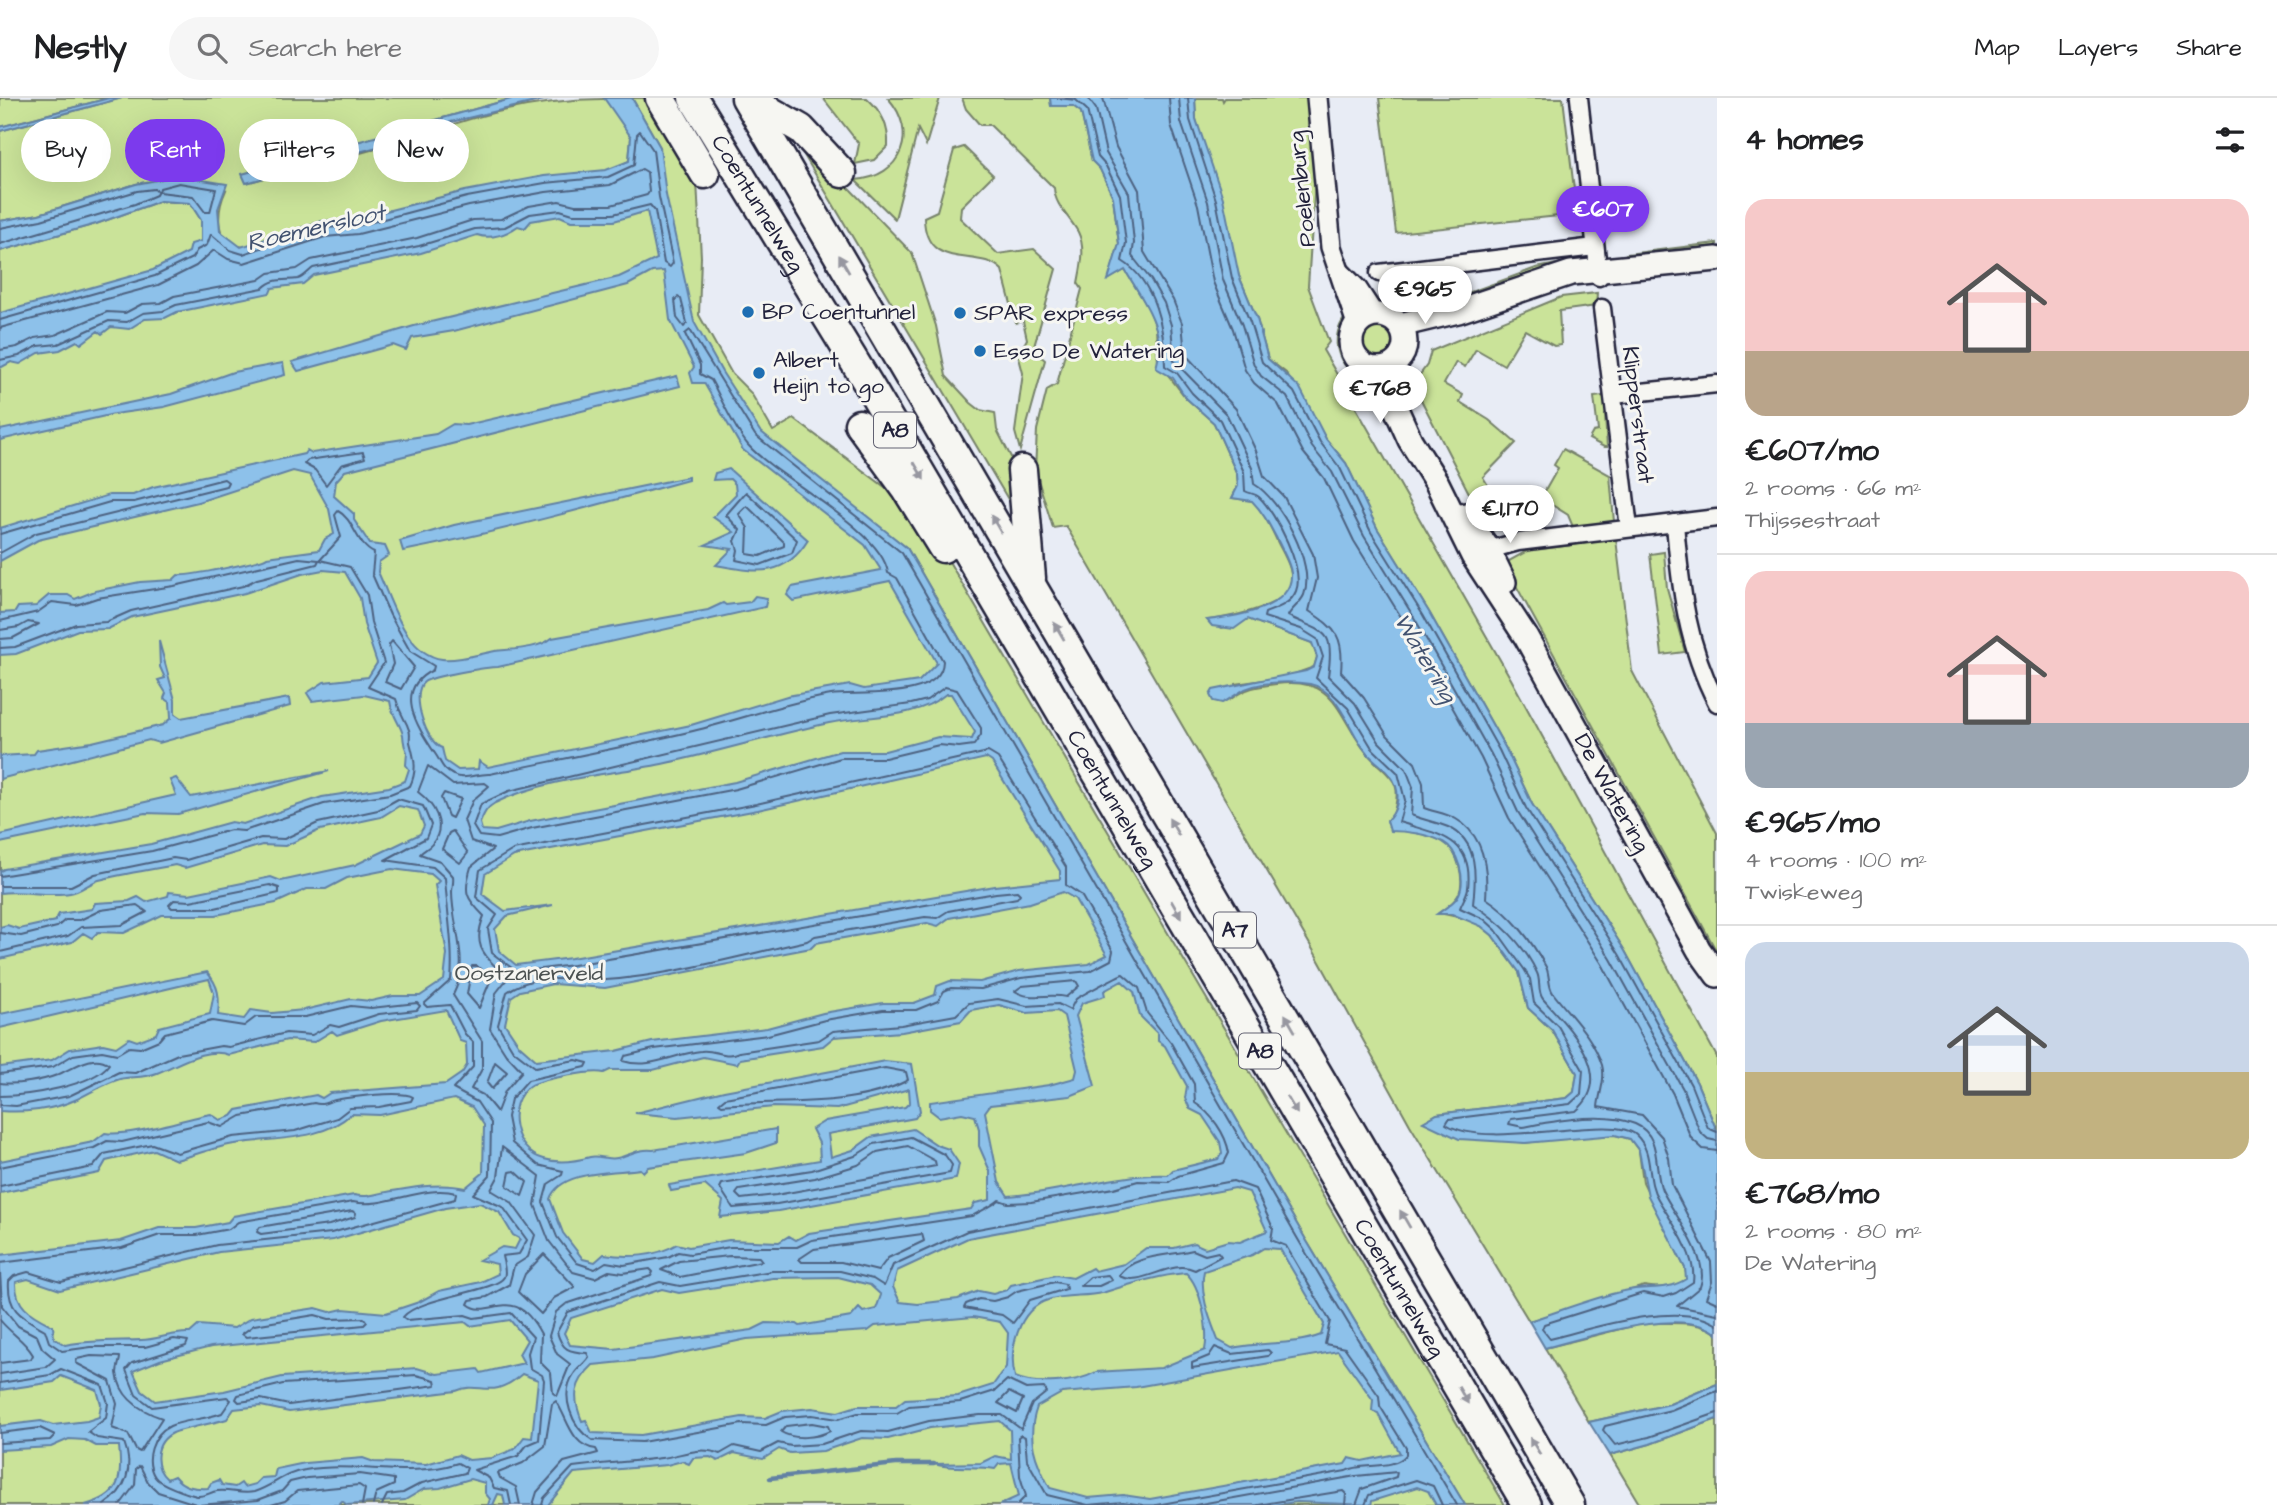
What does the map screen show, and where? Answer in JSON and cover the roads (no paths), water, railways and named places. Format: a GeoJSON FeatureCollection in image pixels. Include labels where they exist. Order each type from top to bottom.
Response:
{"type":"FeatureCollection","features":[{"type":"Feature","properties":{"kind":"highway"},"geometry":{"type":"LineString","coordinates":[[660,98],[705,174]]}},
{"type":"Feature","properties":{"kind":"highway","name":"Coentunnelweg"},"geometry":{"type":"LineString","coordinates":[[693,98],[870,387],[1528,1505]]}},
{"type":"Feature","properties":{"kind":"highway"},"geometry":{"type":"LineString","coordinates":[[747,98],[800,129],[842,173]]}},
{"type":"Feature","properties":{"kind":"highway","name":"Coentunnelweg"},"geometry":{"type":"LineString","coordinates":[[747,98],[1570,1505]]}},
{"type":"Feature","properties":{"kind":"highway","name":"A8"},"geometry":{"type":"LineString","coordinates":[[859,424],[907,489],[1041,714],[1092,765]]}},
{"type":"Feature","properties":{"kind":"highway"},"geometry":{"type":"LineString","coordinates":[[1022,470],[1031,583]]}},
{"type":"Feature","properties":{"kind":"main road"},"geometry":{"type":"LineString","coordinates":[[1403,334],[1438,327],[1458,311],[1597,264],[1648,271],[1664,265],[1717,259]]}},
{"type":"Feature","properties":{"kind":"main road"},"geometry":{"type":"LineString","coordinates":[[1366,319],[1393,319],[1403,334],[1402,356],[1385,367],[1360,362],[1352,351],[1351,337],[1366,319]]}},
{"type":"Feature","properties":{"kind":"main road","name":"De Watering"},"geometry":{"type":"LineString","coordinates":[[1385,367],[1422,455],[1522,620],[1526,637],[1699,950],[1717,994]]}},
{"type":"Feature","properties":{"kind":"main road","name":"De Watering"},"geometry":{"type":"LineString","coordinates":[[1699,950],[1717,975]]}},
{"type":"Feature","properties":{"kind":"street","name":"Poelenburg"},"geometry":{"type":"LineString","coordinates":[[1317,98],[1331,247],[1341,273],[1357,289],[1366,319]]}},
{"type":"Feature","properties":{"kind":"street"},"geometry":{"type":"LineString","coordinates":[[1379,274],[1597,264],[1579,98]]}},
{"type":"Feature","properties":{"kind":"street","name":"Klipperstraat"},"geometry":{"type":"LineString","coordinates":[[1602,307],[1629,528]]}},
{"type":"Feature","properties":{"kind":"street"},"geometry":{"type":"LineString","coordinates":[[1613,395],[1717,384]]}},
{"type":"Feature","properties":{"kind":"street"},"geometry":{"type":"LineString","coordinates":[[1480,552],[1717,517]]}},
{"type":"Feature","properties":{"kind":"street"},"geometry":{"type":"LineString","coordinates":[[1675,523],[1680,579],[1690,639],[1717,703]]}},
{"type":"Feature","properties":{"kind":"water"},"geometry":{"type":"Polygon","coordinates":[[[109,98],[122,98],[44,119],[30,119],[109,98]]]}},
{"type":"Feature","properties":{"kind":"water"},"geometry":{"type":"Polygon","coordinates":[[[552,98],[464,119],[439,119],[511,99],[552,98]]]}},
{"type":"Feature","properties":{"kind":"water","name":"Roemersloot"},"geometry":{"type":"Polygon","coordinates":[[[604,98],[632,98],[660,147],[666,195],[694,322],[722,372],[760,431],[907,548],[1305,1238],[1465,1505],[1436,1505],[1428,1491],[1417,1487],[1372,1501],[1371,1505],[1297,1502],[1274,1505],[999,1505],[1019,1496],[1011,1463],[999,1464],[995,1469],[934,1464],[981,1463],[995,1456],[1011,1459],[1010,1430],[1000,1421],[930,1428],[888,1439],[862,1438],[823,1451],[790,1453],[779,1449],[763,1459],[734,1453],[718,1461],[710,1457],[693,1458],[689,1464],[682,1461],[667,1465],[574,1473],[548,1505],[505,1505],[503,1495],[498,1494],[493,1505],[488,1505],[490,1499],[485,1493],[485,1483],[470,1479],[440,1488],[424,1489],[405,1500],[347,1505],[342,1501],[338,1505],[85,1505],[106,1497],[117,1484],[120,1468],[119,1446],[96,1446],[85,1440],[69,1439],[51,1447],[0,1450],[0,1426],[41,1421],[53,1425],[87,1421],[99,1417],[101,1404],[97,1390],[61,1376],[54,1382],[0,1390],[0,1255],[121,1241],[159,1228],[196,1228],[228,1222],[233,1216],[354,1195],[367,1196],[436,1186],[465,1188],[483,1173],[484,1125],[472,1107],[454,1099],[380,1115],[351,1114],[326,1130],[311,1134],[228,1145],[176,1160],[154,1150],[106,1161],[99,1173],[0,1193],[0,1161],[93,1142],[105,1133],[142,1130],[211,1114],[220,1120],[232,1116],[237,1110],[316,1095],[322,1098],[330,1093],[446,1084],[462,1073],[467,1065],[466,1043],[460,1041],[446,1010],[381,1021],[337,1035],[332,1031],[314,1042],[287,1040],[229,1055],[202,1055],[152,1075],[114,1081],[58,1106],[28,1111],[0,1111],[0,1067],[52,1060],[70,1049],[103,1044],[116,1047],[129,1038],[137,1041],[156,1034],[159,1027],[210,1014],[214,993],[209,979],[0,1028],[0,1014],[207,972],[218,992],[218,1015],[244,1019],[251,1010],[272,1013],[304,1010],[351,999],[371,1001],[393,996],[420,996],[444,980],[447,954],[435,885],[439,881],[431,874],[392,869],[347,878],[326,889],[307,889],[276,903],[216,915],[162,915],[124,933],[98,932],[92,938],[83,933],[72,942],[0,959],[0,927],[7,925],[19,929],[55,921],[59,914],[92,909],[95,903],[129,901],[138,897],[146,902],[168,896],[169,892],[189,894],[271,877],[281,881],[355,865],[420,834],[424,826],[418,810],[399,806],[381,817],[320,830],[285,846],[262,845],[185,868],[175,865],[118,875],[62,894],[0,893],[0,871],[4,869],[151,844],[231,822],[243,824],[322,797],[389,787],[405,781],[409,769],[406,765],[407,752],[403,735],[390,701],[364,695],[312,701],[307,693],[324,682],[368,677],[377,663],[364,624],[360,598],[345,572],[323,570],[302,574],[245,593],[132,617],[108,629],[78,630],[16,654],[0,655],[0,613],[15,612],[18,607],[36,606],[49,595],[68,595],[75,599],[95,591],[140,582],[173,580],[178,575],[223,569],[267,557],[319,550],[325,539],[334,534],[329,509],[310,475],[293,471],[198,502],[38,540],[0,561],[0,528],[109,495],[133,495],[153,487],[304,454],[307,450],[312,453],[436,434],[453,424],[466,425],[677,376],[680,386],[345,471],[336,481],[334,496],[354,514],[354,520],[370,544],[385,546],[389,555],[379,562],[378,572],[401,624],[418,647],[429,655],[442,659],[525,648],[552,638],[708,610],[723,603],[726,605],[750,602],[755,596],[767,598],[765,607],[424,682],[420,688],[419,706],[430,737],[442,748],[445,761],[458,770],[478,769],[479,761],[488,767],[691,725],[787,696],[850,685],[864,689],[919,681],[937,663],[890,581],[793,601],[787,595],[792,587],[881,570],[865,545],[743,450],[704,383],[693,383],[690,373],[694,367],[670,320],[664,271],[652,272],[628,285],[454,331],[412,338],[406,350],[393,345],[298,371],[292,362],[414,326],[619,277],[657,259],[647,211],[614,221],[571,221],[560,216],[531,221],[525,228],[518,226],[499,235],[477,235],[421,253],[314,275],[303,284],[272,288],[270,293],[177,312],[165,318],[145,319],[129,329],[111,327],[102,334],[98,331],[81,344],[77,341],[60,350],[39,353],[20,364],[11,362],[0,368],[0,313],[153,270],[189,252],[191,244],[201,241],[201,220],[190,203],[160,201],[96,224],[0,251],[0,221],[39,214],[146,182],[215,182],[227,184],[218,209],[220,231],[241,247],[322,221],[355,219],[465,191],[544,176],[606,170],[629,161],[631,137],[604,98]],[[946,694],[934,702],[905,712],[829,723],[662,764],[535,788],[492,805],[480,823],[482,830],[496,831],[530,821],[735,782],[840,751],[885,751],[938,737],[972,739],[975,732],[951,694],[946,694]],[[986,758],[758,810],[514,856],[485,874],[482,894],[505,911],[553,905],[507,916],[495,929],[499,951],[516,965],[995,886],[1060,879],[1060,871],[992,762],[986,758]],[[1063,892],[1030,903],[949,918],[938,926],[927,923],[816,943],[811,948],[605,988],[553,984],[520,991],[511,997],[505,1024],[519,1045],[536,1060],[616,1051],[652,1042],[767,1028],[823,1013],[883,1003],[914,1003],[935,995],[937,986],[950,981],[980,982],[1019,971],[1089,964],[1107,955],[1075,899],[1063,892]],[[1122,981],[1104,991],[1105,996],[1082,1003],[1076,1016],[1095,1086],[1070,1096],[990,1105],[985,1112],[999,1182],[1008,1196],[1128,1177],[1168,1175],[1173,1170],[1218,1159],[1222,1153],[1220,1142],[1202,1115],[1190,1109],[1185,1098],[1187,1086],[1165,1046],[1158,1041],[1158,1034],[1140,1016],[1134,992],[1122,981]],[[999,1005],[971,1010],[961,1021],[902,1032],[834,1037],[823,1046],[740,1059],[737,1064],[703,1057],[653,1070],[610,1070],[545,1081],[530,1086],[522,1094],[515,1115],[516,1127],[519,1138],[534,1155],[562,1162],[593,1157],[617,1158],[644,1150],[776,1129],[776,1143],[746,1153],[648,1167],[643,1172],[640,1169],[589,1175],[564,1183],[550,1199],[563,1233],[583,1259],[595,1262],[604,1254],[641,1255],[660,1252],[677,1244],[689,1247],[729,1240],[779,1242],[789,1236],[796,1240],[809,1233],[971,1209],[975,1203],[990,1200],[990,1171],[979,1146],[979,1129],[975,1116],[962,1113],[939,1117],[930,1110],[930,1102],[1049,1085],[1075,1078],[1077,1070],[1064,1016],[1057,1011],[1027,1013],[999,1005]],[[1235,1188],[968,1238],[897,1271],[893,1287],[900,1302],[918,1304],[958,1299],[979,1291],[993,1294],[1007,1290],[1011,1285],[1056,1275],[1073,1278],[1092,1268],[1095,1271],[1124,1264],[1146,1248],[1174,1248],[1194,1243],[1205,1248],[1228,1241],[1240,1242],[1267,1231],[1249,1192],[1235,1188]],[[480,1203],[445,1208],[333,1240],[219,1252],[60,1290],[28,1279],[16,1282],[16,1291],[26,1310],[53,1326],[54,1338],[65,1345],[93,1341],[147,1340],[190,1333],[199,1325],[234,1328],[251,1318],[316,1308],[330,1312],[343,1309],[386,1313],[419,1302],[439,1291],[481,1282],[498,1274],[497,1264],[479,1260],[502,1247],[515,1249],[520,1239],[513,1235],[499,1212],[480,1203]],[[1264,1248],[1252,1255],[1204,1271],[1206,1306],[1218,1340],[1232,1348],[1299,1341],[1321,1335],[1324,1324],[1280,1249],[1264,1248]],[[1186,1273],[1102,1293],[1055,1298],[1038,1305],[1023,1321],[1018,1331],[1013,1354],[1015,1377],[1033,1382],[1056,1382],[1078,1379],[1096,1372],[1161,1368],[1205,1350],[1206,1331],[1200,1298],[1186,1273]],[[838,1277],[773,1278],[679,1293],[662,1289],[571,1318],[564,1333],[570,1345],[614,1349],[752,1330],[766,1323],[800,1326],[851,1317],[859,1308],[863,1312],[876,1309],[881,1295],[870,1285],[838,1277]],[[973,1317],[875,1326],[868,1331],[747,1339],[653,1359],[593,1365],[579,1384],[577,1405],[582,1421],[586,1420],[592,1433],[641,1435],[742,1417],[765,1418],[782,1411],[812,1408],[838,1412],[857,1406],[896,1406],[905,1399],[958,1396],[993,1385],[1006,1367],[1008,1333],[1000,1322],[973,1317]],[[510,1320],[470,1326],[465,1322],[211,1347],[160,1360],[133,1371],[142,1391],[155,1401],[224,1391],[282,1377],[417,1368],[437,1374],[478,1369],[481,1373],[524,1363],[519,1354],[527,1340],[510,1320]],[[1338,1351],[1136,1387],[1062,1393],[1037,1407],[1032,1429],[1034,1449],[1050,1488],[1088,1498],[1123,1495],[1150,1499],[1345,1464],[1349,1458],[1362,1461],[1400,1453],[1378,1413],[1372,1411],[1373,1400],[1338,1351]],[[522,1374],[502,1387],[465,1388],[289,1412],[261,1406],[234,1409],[227,1419],[177,1431],[167,1437],[159,1448],[159,1468],[167,1479],[174,1476],[193,1488],[208,1488],[211,1483],[219,1480],[222,1485],[235,1487],[241,1483],[244,1487],[255,1484],[261,1478],[274,1477],[276,1469],[305,1463],[363,1458],[374,1462],[426,1464],[458,1455],[469,1460],[492,1458],[515,1449],[524,1437],[532,1438],[538,1380],[522,1374]]]}},
{"type":"Feature","properties":{"kind":"water","name":"Watering"},"geometry":{"type":"Polygon","coordinates":[[[1050,98],[1195,98],[1196,119],[1223,198],[1239,276],[1257,319],[1268,359],[1300,388],[1326,439],[1346,463],[1377,528],[1429,612],[1506,749],[1532,804],[1625,951],[1697,1083],[1717,1131],[1717,1334],[1701,1326],[1658,1323],[1633,1326],[1545,1348],[1529,1321],[1632,1289],[1671,1286],[1686,1279],[1685,1268],[1648,1196],[1639,1151],[1630,1139],[1615,1135],[1525,1143],[1459,1139],[1423,1122],[1437,1114],[1567,1098],[1574,1092],[1577,1073],[1552,1030],[1528,1008],[1519,972],[1492,935],[1481,926],[1452,914],[1437,914],[1454,901],[1461,890],[1457,859],[1448,846],[1437,839],[1390,831],[1387,821],[1393,814],[1397,800],[1394,781],[1368,754],[1329,695],[1310,684],[1293,682],[1255,686],[1222,703],[1213,701],[1210,695],[1213,690],[1306,671],[1314,667],[1317,657],[1312,643],[1248,619],[1234,629],[1212,626],[1207,620],[1246,613],[1273,603],[1283,595],[1289,585],[1289,565],[1270,526],[1252,501],[1232,498],[1238,486],[1237,474],[1214,423],[1186,398],[1173,378],[1156,368],[1159,341],[1156,328],[1125,270],[1108,280],[1119,244],[1113,197],[1100,169],[1092,161],[1081,112],[1073,106],[1051,106],[1050,98]]]}},
{"type":"Feature","properties":{"kind":"water"},"geometry":{"type":"Polygon","coordinates":[[[21,121],[21,125],[0,131],[0,127],[21,121]]]}},
{"type":"Feature","properties":{"kind":"water"},"geometry":{"type":"Polygon","coordinates":[[[373,137],[373,148],[359,152],[359,141],[373,137]]]}},
{"type":"Feature","properties":{"kind":"water"},"geometry":{"type":"Polygon","coordinates":[[[283,363],[285,375],[164,407],[114,414],[0,440],[0,430],[171,394],[233,372],[283,363]]]}},
{"type":"Feature","properties":{"kind":"water"},"geometry":{"type":"Polygon","coordinates":[[[729,469],[808,540],[799,553],[779,567],[744,570],[716,565],[732,549],[705,545],[734,532],[713,517],[736,494],[735,484],[730,479],[713,480],[715,473],[729,469]]]}},
{"type":"Feature","properties":{"kind":"water"},"geometry":{"type":"Polygon","coordinates":[[[688,477],[688,480],[582,509],[439,544],[403,551],[400,541],[454,525],[688,477]]]}},
{"type":"Feature","properties":{"kind":"water"},"geometry":{"type":"Polygon","coordinates":[[[159,641],[175,700],[175,714],[181,718],[289,698],[290,706],[159,743],[149,740],[0,779],[0,756],[34,754],[37,750],[92,742],[163,725],[171,718],[170,702],[164,698],[166,693],[158,680],[165,678],[160,667],[159,641]]]}},
{"type":"Feature","properties":{"kind":"water"},"geometry":{"type":"Polygon","coordinates":[[[329,771],[178,814],[145,813],[0,843],[0,835],[176,795],[170,780],[176,778],[191,797],[329,771]]]}},
{"type":"Feature","properties":{"kind":"water"},"geometry":{"type":"Polygon","coordinates":[[[885,1061],[912,1064],[920,1111],[915,1118],[828,1134],[831,1157],[853,1150],[871,1137],[913,1129],[937,1145],[949,1149],[959,1164],[956,1179],[778,1211],[720,1217],[723,1201],[705,1185],[671,1191],[669,1185],[820,1160],[819,1143],[812,1129],[825,1121],[905,1107],[910,1102],[909,1089],[837,1109],[774,1107],[677,1117],[635,1113],[724,1091],[885,1061]]]}},
{"type":"Feature","properties":{"kind":"water"},"geometry":{"type":"Polygon","coordinates":[[[1717,1384],[1717,1419],[1650,1444],[1610,1455],[1589,1422],[1670,1404],[1717,1384]]]}},
{"type":"Feature","properties":{"kind":"waterway"},"geometry":{"type":"LineString","coordinates":[[770,1478],[896,1464],[934,1464]]}},
{"type":"Feature","properties":{"kind":"place","name":"BP Coentunnel"},"geometry":{"type":"Point","coordinates":[748,312]}},
{"type":"Feature","properties":{"kind":"place","name":"SPAR express"},"geometry":{"type":"Point","coordinates":[960,313]}},
{"type":"Feature","properties":{"kind":"place","name":"Esso De Watering"},"geometry":{"type":"Point","coordinates":[980,351]}},
{"type":"Feature","properties":{"kind":"place","name":"Albert Heijn to go"},"geometry":{"type":"Point","coordinates":[759,373]}},
{"type":"Feature","properties":{"kind":"park label","name":"Oostzanerveld"},"geometry":{"type":"Point","coordinates":[529,973]}}]}
